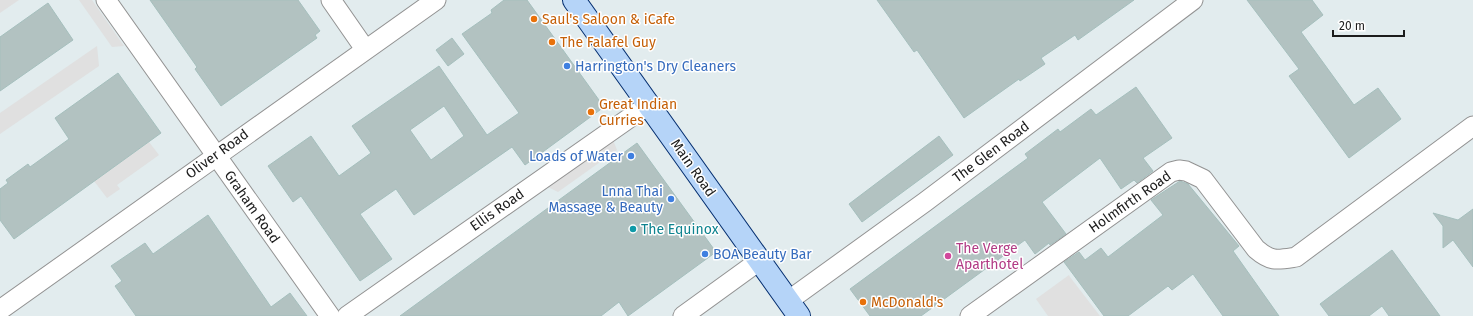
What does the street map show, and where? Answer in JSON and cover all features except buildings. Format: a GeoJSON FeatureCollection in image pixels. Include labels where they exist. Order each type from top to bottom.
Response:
{"type":"FeatureCollection","features":[{"type":"Feature","properties":{"kind":"main road","name":"Main Road"},"geometry":{"type":"LineString","coordinates":[[574,0],[794,308]]}},
{"type":"Feature","properties":{"kind":"street","name":"Graham Road"},"geometry":{"type":"LineString","coordinates":[[106,0],[215,156],[330,316]]}},
{"type":"Feature","properties":{"kind":"street"},"geometry":{"type":"LineString","coordinates":[[331,0],[365,49]]}},
{"type":"Feature","properties":{"kind":"street","name":"Oliver Road"},"geometry":{"type":"LineString","coordinates":[[0,310],[365,49],[436,0]]}},
{"type":"Feature","properties":{"kind":"street","name":"The Glen Road"},"geometry":{"type":"LineString","coordinates":[[794,308],[925,202],[1193,0]]}},
{"type":"Feature","properties":{"kind":"street","name":"Ellis Road"},"geometry":{"type":"LineString","coordinates":[[347,316],[648,105]]}},
{"type":"Feature","properties":{"kind":"street","name":"Holmfirth Road"},"geometry":{"type":"LineString","coordinates":[[970,316],[1171,172],[1179,170],[1186,171],[1203,179],[1256,249],[1266,258],[1279,260],[1296,257],[1473,126]]}},
{"type":"Feature","properties":{"kind":"street"},"geometry":{"type":"LineString","coordinates":[[683,316],[759,261]]}},
{"type":"Feature","properties":{"kind":"shaded area"},"geometry":{"type":"Polygon","coordinates":[[[0,0],[19,0],[0,13],[0,0]]]}},
{"type":"Feature","properties":{"kind":"shaded area"},"geometry":{"type":"Polygon","coordinates":[[[79,0],[92,0],[124,46],[112,47],[79,0]]]}},
{"type":"Feature","properties":{"kind":"shaded area"},"geometry":{"type":"Polygon","coordinates":[[[97,46],[99,66],[0,134],[0,113],[97,46]]]}},
{"type":"Feature","properties":{"kind":"shaded area"},"geometry":{"type":"Polygon","coordinates":[[[613,140],[617,150],[558,192],[548,187],[613,140]]]}},
{"type":"Feature","properties":{"kind":"shaded area"},"geometry":{"type":"Polygon","coordinates":[[[149,142],[159,155],[117,185],[120,189],[107,198],[94,181],[149,142]]]}},
{"type":"Feature","properties":{"kind":"shaded area"},"geometry":{"type":"Polygon","coordinates":[[[1069,275],[1100,316],[1048,316],[1036,299],[1069,275]]]}},
{"type":"Feature","properties":{"kind":"place","name":"Saul's Saloon & iCafe"},"geometry":{"type":"Point","coordinates":[534,19]}},
{"type":"Feature","properties":{"kind":"place","name":"The Falafel Guy"},"geometry":{"type":"Point","coordinates":[552,42]}},
{"type":"Feature","properties":{"kind":"place","name":"Harrington's Dry Cleaners"},"geometry":{"type":"Point","coordinates":[567,66]}},
{"type":"Feature","properties":{"kind":"place","name":"Great Indian Curries"},"geometry":{"type":"Point","coordinates":[591,112]}},
{"type":"Feature","properties":{"kind":"place","name":"Loads of Water"},"geometry":{"type":"Point","coordinates":[631,156]}},
{"type":"Feature","properties":{"kind":"place","name":"Lnna Thai Massage & Beauty"},"geometry":{"type":"Point","coordinates":[671,199]}},
{"type":"Feature","properties":{"kind":"place","name":"The Equinox"},"geometry":{"type":"Point","coordinates":[633,229]}},
{"type":"Feature","properties":{"kind":"place","name":"BOA Beauty Bar"},"geometry":{"type":"Point","coordinates":[705,254]}},
{"type":"Feature","properties":{"kind":"place","name":"The Verge Aparthotel"},"geometry":{"type":"Point","coordinates":[948,256]}},
{"type":"Feature","properties":{"kind":"place","name":"McDonald's"},"geometry":{"type":"Point","coordinates":[863,302]}}]}
